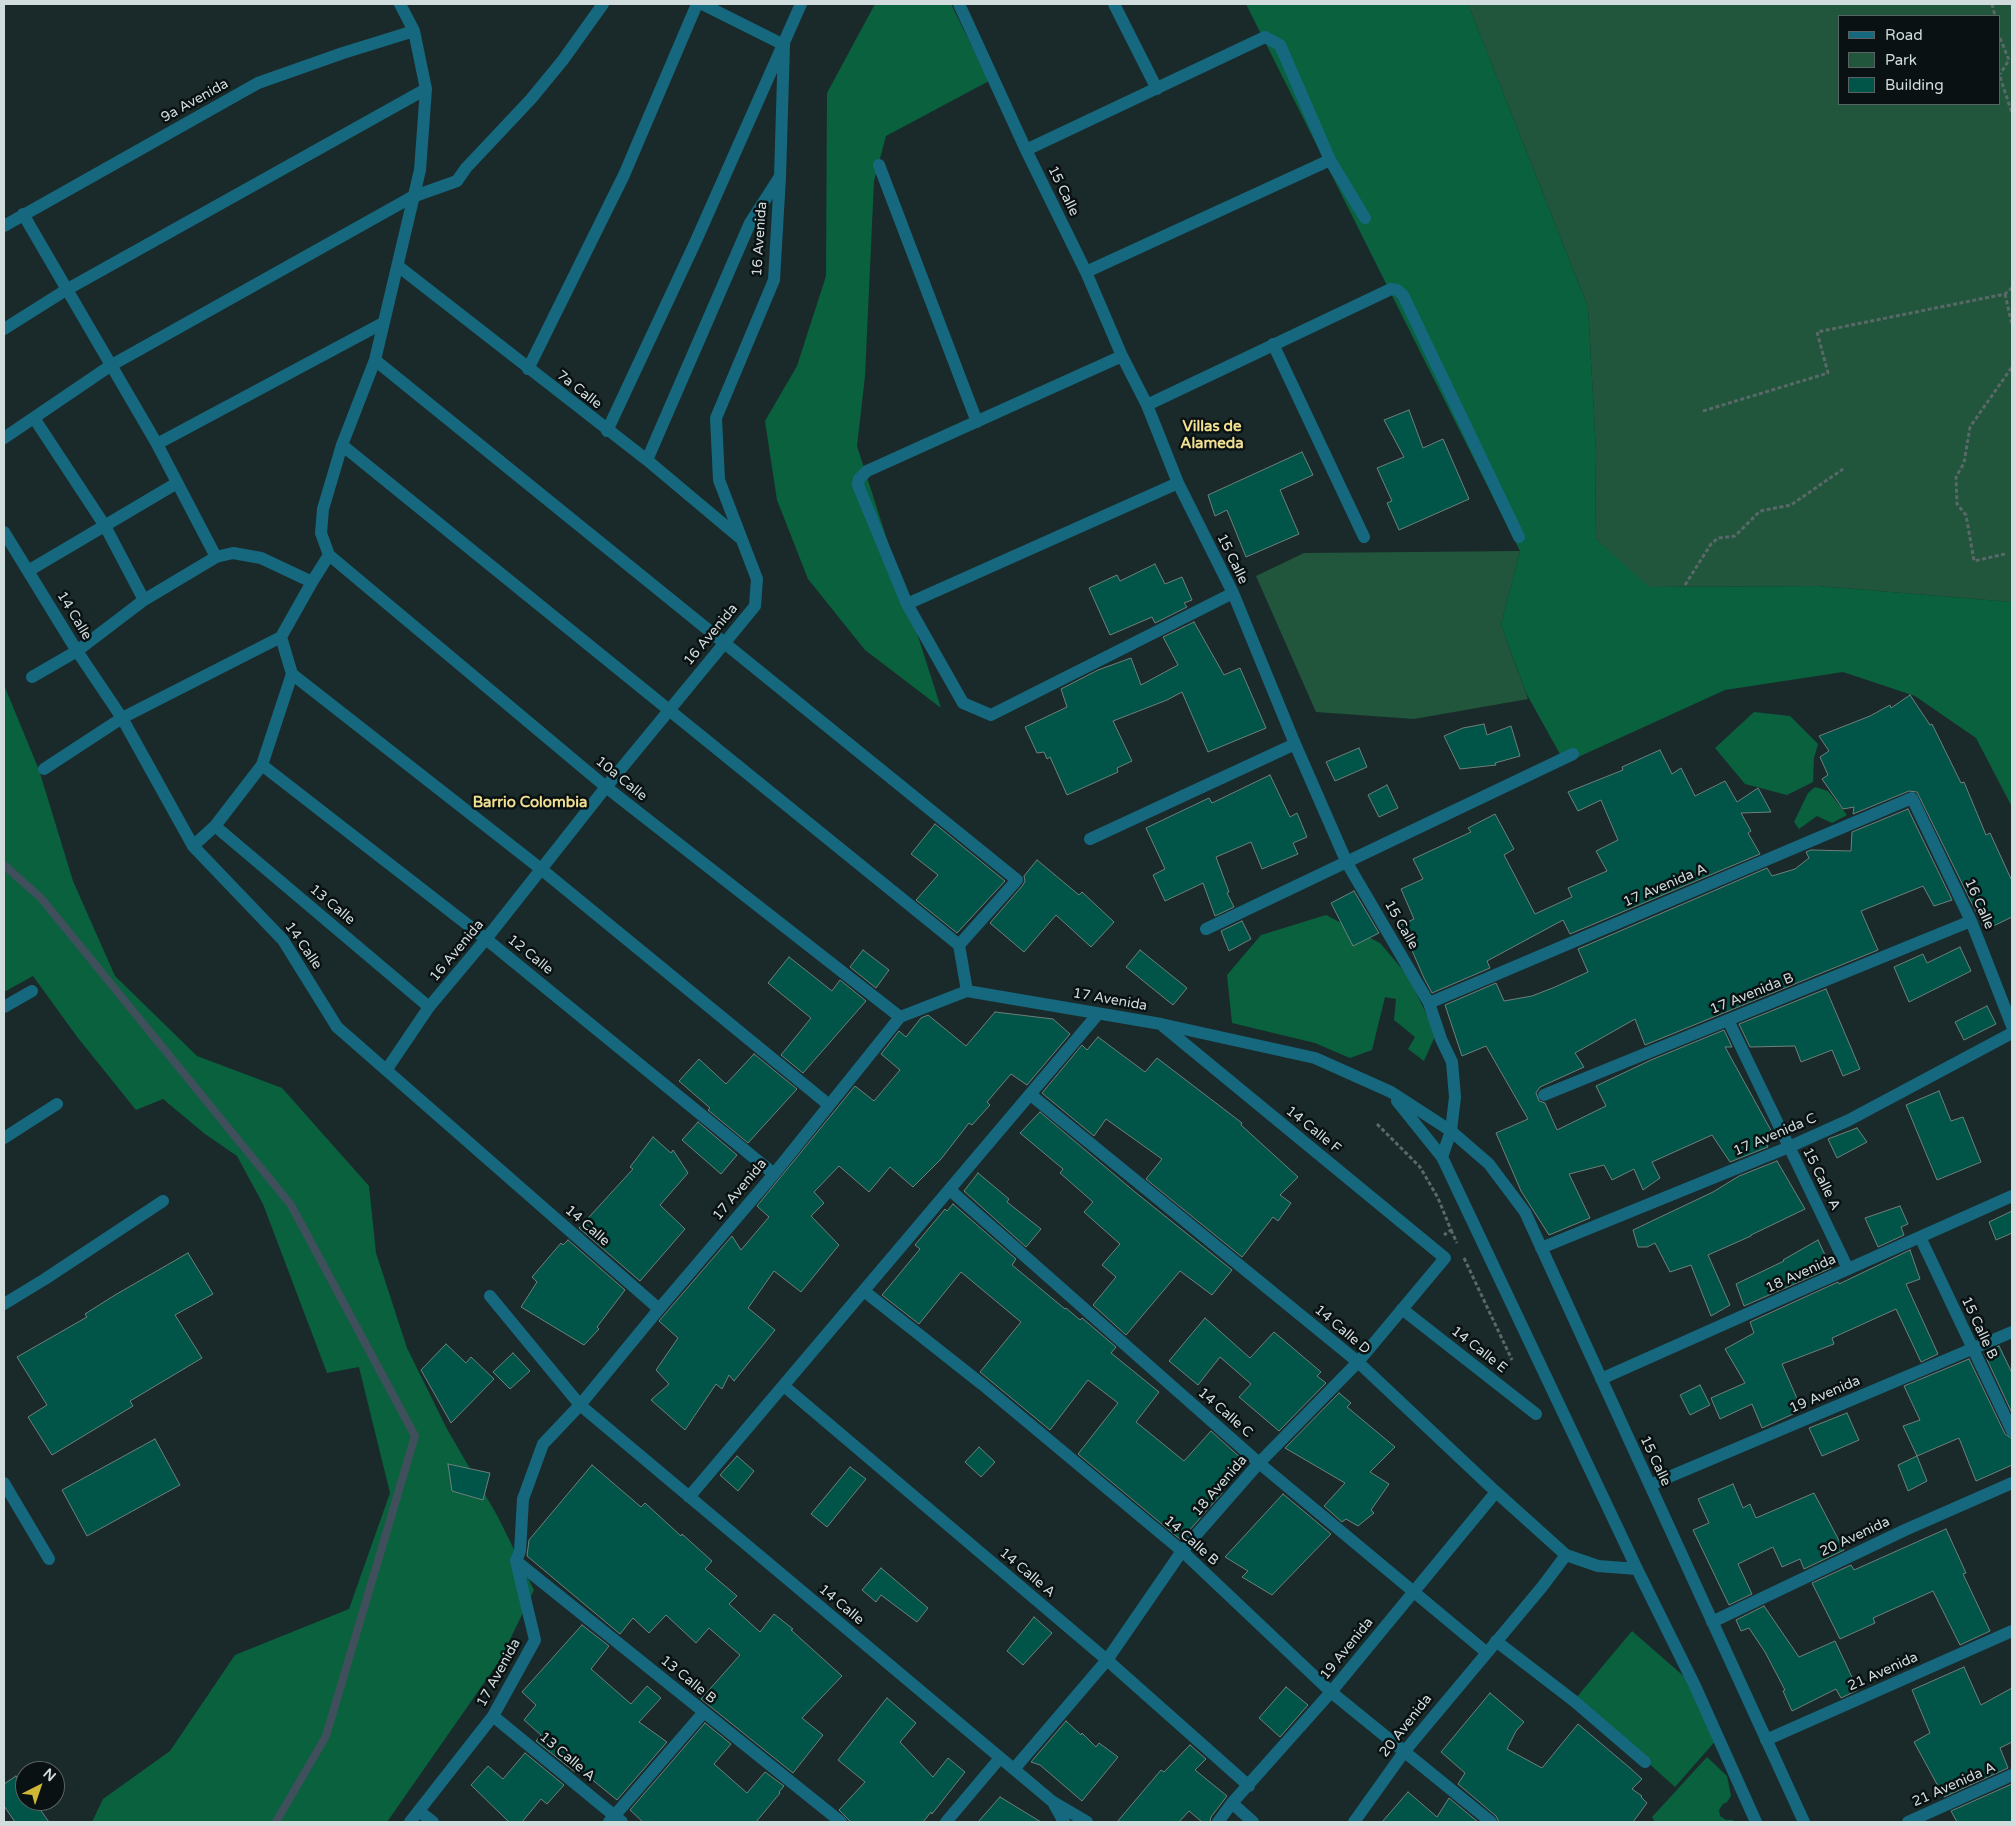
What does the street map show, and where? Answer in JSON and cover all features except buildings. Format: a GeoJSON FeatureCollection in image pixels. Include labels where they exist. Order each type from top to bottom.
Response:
{"type":"FeatureCollection","features":[{"type":"Feature","properties":{"kind":"street"},"geometry":{"type":"LineString","coordinates":[[44,768],[122,718],[282,637],[329,555],[321,533],[323,509],[342,445],[375,360],[398,266],[412,197],[420,170],[426,89],[414,31],[400,4]]}},
{"type":"Feature","properties":{"kind":"street"},"geometry":{"type":"LineString","coordinates":[[4,438],[110,366],[412,197],[457,181],[466,168],[531,99],[564,60],[603,4]]}},
{"type":"Feature","properties":{"kind":"street"},"geometry":{"type":"LineString","coordinates":[[528,369],[624,175],[697,4]]}},
{"type":"Feature","properties":{"kind":"street"},"geometry":{"type":"LineString","coordinates":[[702,4],[784,45]]}},
{"type":"Feature","properties":{"kind":"street"},"geometry":{"type":"LineString","coordinates":[[607,431],[695,243],[801,4]]}},
{"type":"Feature","properties":{"kind":"street","name":"15 Calle"},"geometry":{"type":"LineString","coordinates":[[959,4],[1026,150],[1086,272],[1122,356],[1147,405],[1178,483],[1233,593],[1295,744],[1347,863],[1429,1004],[1441,1039],[1452,1062],[1455,1097],[1451,1131],[1442,1157]]}},
{"type":"Feature","properties":{"kind":"street"},"geometry":{"type":"LineString","coordinates":[[1114,4],[1157,89]]}},
{"type":"Feature","properties":{"kind":"street","name":"9a Avenida"},"geometry":{"type":"LineString","coordinates":[[4,226],[258,83],[343,52],[414,31]]}},
{"type":"Feature","properties":{"kind":"street"},"geometry":{"type":"LineString","coordinates":[[1026,150],[1265,37],[1280,45],[1330,160],[1365,218]]}},
{"type":"Feature","properties":{"kind":"street","name":"16 Avenida"},"geometry":{"type":"LineString","coordinates":[[387,1069],[429,1008],[606,787],[755,606],[757,579],[719,480],[716,418],[774,280],[780,177],[784,45]]}},
{"type":"Feature","properties":{"kind":"street"},"geometry":{"type":"LineString","coordinates":[[4,329],[66,290],[426,89]]}},
{"type":"Feature","properties":{"kind":"street"},"geometry":{"type":"LineString","coordinates":[[1086,272],[1330,160]]}},
{"type":"Feature","properties":{"kind":"street"},"geometry":{"type":"LineString","coordinates":[[879,165],[977,422]]}},
{"type":"Feature","properties":{"kind":"street"},"geometry":{"type":"LineString","coordinates":[[647,460],[750,223],[780,177]]}},
{"type":"Feature","properties":{"kind":"street"},"geometry":{"type":"LineString","coordinates":[[23,214],[157,444],[216,557]]}},
{"type":"Feature","properties":{"kind":"street","name":"7a Calle"},"geometry":{"type":"LineString","coordinates":[[398,266],[607,431],[647,460],[740,538]]}},
{"type":"Feature","properties":{"kind":"street"},"geometry":{"type":"LineString","coordinates":[[1147,405],[1391,289],[1397,290],[1403,295],[1519,536]]}},
{"type":"Feature","properties":{"kind":"street"},"geometry":{"type":"LineString","coordinates":[[157,444],[383,323]]}},
{"type":"Feature","properties":{"kind":"street"},"geometry":{"type":"LineString","coordinates":[[1273,344],[1364,537]]}},
{"type":"Feature","properties":{"kind":"street"},"geometry":{"type":"LineString","coordinates":[[1122,356],[867,471],[859,479],[858,485],[907,604],[963,703],[991,715],[1233,593]]}},
{"type":"Feature","properties":{"kind":"street"},"geometry":{"type":"LineString","coordinates":[[375,360],[1017,880],[959,945]]}},
{"type":"Feature","properties":{"kind":"street"},"geometry":{"type":"LineString","coordinates":[[34,418],[105,526],[144,600]]}},
{"type":"Feature","properties":{"kind":"street"},"geometry":{"type":"LineString","coordinates":[[342,445],[959,945],[967,991],[900,1017]]}},
{"type":"Feature","properties":{"kind":"street"},"geometry":{"type":"LineString","coordinates":[[28,571],[177,483]]}},
{"type":"Feature","properties":{"kind":"street"},"geometry":{"type":"LineString","coordinates":[[907,604],[1178,483]]}},
{"type":"Feature","properties":{"kind":"street","name":"14 Calle"},"geometry":{"type":"LineString","coordinates":[[4,532],[77,652],[122,718],[193,846],[283,940],[337,1027],[658,1309]]}},
{"type":"Feature","properties":{"kind":"street"},"geometry":{"type":"LineString","coordinates":[[32,677],[77,652],[144,600],[216,557],[234,553],[261,558],[312,582]]}},
{"type":"Feature","properties":{"kind":"street","name":"10a Calle"},"geometry":{"type":"LineString","coordinates":[[329,555],[606,787],[900,1017]]}},
{"type":"Feature","properties":{"kind":"street"},"geometry":{"type":"LineString","coordinates":[[193,846],[215,826],[262,765],[292,674],[282,637]]}},
{"type":"Feature","properties":{"kind":"street"},"geometry":{"type":"LineString","coordinates":[[292,674],[541,869],[829,1106]]}},
{"type":"Feature","properties":{"kind":"street"},"geometry":{"type":"LineString","coordinates":[[1090,839],[1295,744]]}},
{"type":"Feature","properties":{"kind":"street"},"geometry":{"type":"LineString","coordinates":[[1206,929],[1573,754]]}},
{"type":"Feature","properties":{"kind":"street","name":"12 Calle"},"geometry":{"type":"LineString","coordinates":[[262,765],[486,939],[774,1174]]}},
{"type":"Feature","properties":{"kind":"street","name":"16 Calle"},"geometry":{"type":"LineString","coordinates":[[1912,798],[1971,921],[2012,1026]]}},
{"type":"Feature","properties":{"kind":"street","name":"17 Avenida A"},"geometry":{"type":"LineString","coordinates":[[1429,1004],[1912,798]]}},
{"type":"Feature","properties":{"kind":"street","name":"13 Calle"},"geometry":{"type":"LineString","coordinates":[[215,826],[429,1008]]}},
{"type":"Feature","properties":{"kind":"street","name":"17 Avenida B"},"geometry":{"type":"LineString","coordinates":[[1544,1095],[1971,921]]}},
{"type":"Feature","properties":{"kind":"street"},"geometry":{"type":"LineString","coordinates":[[4,1007],[32,991]]}},
{"type":"Feature","properties":{"kind":"street","name":"17 Avenida"},"geometry":{"type":"LineString","coordinates":[[967,991],[1161,1024],[1316,1058],[1391,1092],[1451,1131]]}},
{"type":"Feature","properties":{"kind":"street"},"geometry":{"type":"LineString","coordinates":[[689,1497],[1098,1014]]}},
{"type":"Feature","properties":{"kind":"street","name":"17 Avenida"},"geometry":{"type":"LineString","coordinates":[[410,1822],[493,1716],[535,1640],[516,1561],[520,1551],[523,1499],[543,1444],[580,1405],[658,1309],[774,1174],[900,1017]]}},
{"type":"Feature","properties":{"kind":"street","name":"15 Calle A"},"geometry":{"type":"LineString","coordinates":[[1728,1020],[1848,1269]]}},
{"type":"Feature","properties":{"kind":"street","name":"14 Calle F"},"geometry":{"type":"LineString","coordinates":[[1161,1024],[1445,1258]]}},
{"type":"Feature","properties":{"kind":"street","name":"17 Avenida C"},"geometry":{"type":"LineString","coordinates":[[1541,1248],[1850,1120],[2012,1033]]}},
{"type":"Feature","properties":{"kind":"street","name":"17 Avenida"},"geometry":{"type":"LineString","coordinates":[[1391,1092],[1442,1157]]}},
{"type":"Feature","properties":{"kind":"street","name":"14 Calle D"},"geometry":{"type":"LineString","coordinates":[[1030,1095],[1358,1362],[1566,1555],[1598,1566],[1638,1569]]}},
{"type":"Feature","properties":{"kind":"street"},"geometry":{"type":"LineString","coordinates":[[4,1138],[57,1104]]}},
{"type":"Feature","properties":{"kind":"street","name":"15 Calle"},"geometry":{"type":"LineString","coordinates":[[1451,1131],[1488,1164],[1525,1212],[1804,1822]]}},
{"type":"Feature","properties":{"kind":"street"},"geometry":{"type":"LineString","coordinates":[[1442,1157],[1695,1686],[1756,1822]]}},
{"type":"Feature","properties":{"kind":"street","name":"14 Calle C"},"geometry":{"type":"LineString","coordinates":[[950,1190],[1259,1463],[1414,1590],[1486,1652]]}},
{"type":"Feature","properties":{"kind":"street","name":"18 Avenida"},"geometry":{"type":"LineString","coordinates":[[1601,1379],[2012,1196]]}},
{"type":"Feature","properties":{"kind":"street"},"geometry":{"type":"LineString","coordinates":[[4,1304],[163,1201]]}},
{"type":"Feature","properties":{"kind":"street","name":"15 Calle B"},"geometry":{"type":"LineString","coordinates":[[1920,1237],[2012,1431]]}},
{"type":"Feature","properties":{"kind":"street","name":"18 Avenida"},"geometry":{"type":"LineString","coordinates":[[1014,1769],[1106,1660],[1182,1551],[1259,1463],[1358,1362],[1445,1258]]}},
{"type":"Feature","properties":{"kind":"street","name":"14 Calle B"},"geometry":{"type":"LineString","coordinates":[[864,1291],[983,1386],[1182,1551],[1331,1692],[1491,1822]]}},
{"type":"Feature","properties":{"kind":"street","name":"14 Calle"},"geometry":{"type":"LineString","coordinates":[[490,1296],[580,1405],[1053,1802],[1087,1822]]}},
{"type":"Feature","properties":{"kind":"street","name":"14 Calle E"},"geometry":{"type":"LineString","coordinates":[[1402,1309],[1536,1414]]}},
{"type":"Feature","properties":{"kind":"street","name":"19 Avenida"},"geometry":{"type":"LineString","coordinates":[[1650,1486],[2012,1332]]}},
{"type":"Feature","properties":{"kind":"street","name":"14 Calle A"},"geometry":{"type":"LineString","coordinates":[[784,1386],[1106,1660],[1249,1786]]}},
{"type":"Feature","properties":{"kind":"street"},"geometry":{"type":"LineString","coordinates":[[4,1483],[49,1559]]}},
{"type":"Feature","properties":{"kind":"street","name":"20 Avenida"},"geometry":{"type":"LineString","coordinates":[[1712,1622],[1905,1530],[2012,1483]]}},
{"type":"Feature","properties":{"kind":"street","name":"19 Avenida"},"geometry":{"type":"LineString","coordinates":[[1218,1822],[1232,1803],[1331,1692],[1496,1492]]}},
{"type":"Feature","properties":{"kind":"street","name":"20 Avenida"},"geometry":{"type":"LineString","coordinates":[[1354,1822],[1404,1752],[1542,1587],[1566,1555]]}},
{"type":"Feature","properties":{"kind":"street","name":"13 Calle B"},"geometry":{"type":"LineString","coordinates":[[516,1561],[841,1822]]}},
{"type":"Feature","properties":{"kind":"street","name":"21 Avenida"},"geometry":{"type":"LineString","coordinates":[[1766,1740],[2012,1631]]}},
{"type":"Feature","properties":{"kind":"street"},"geometry":{"type":"LineString","coordinates":[[1496,1641],[1574,1701],[1645,1762]]}},
{"type":"Feature","properties":{"kind":"street"},"geometry":{"type":"LineString","coordinates":[[615,1820],[704,1712]]}},
{"type":"Feature","properties":{"kind":"street","name":"13 Calle A"},"geometry":{"type":"LineString","coordinates":[[493,1716],[615,1820]]}},
{"type":"Feature","properties":{"kind":"street"},"geometry":{"type":"LineString","coordinates":[[946,1822],[1000,1758]]}},
{"type":"Feature","properties":{"kind":"street","name":"21 Avenida A"},"geometry":{"type":"LineString","coordinates":[[1908,1822],[2012,1775]]}},
{"type":"Feature","properties":{"kind":"street"},"geometry":{"type":"LineString","coordinates":[[1053,1802],[1064,1822]]}},
{"type":"Feature","properties":{"kind":"street"},"geometry":{"type":"LineString","coordinates":[[1232,1803],[1253,1822]]}},
{"type":"Feature","properties":{"kind":"street"},"geometry":{"type":"LineString","coordinates":[[419,1811],[434,1822]]}},
{"type":"Feature","properties":{"kind":"path"},"geometry":{"type":"LineString","coordinates":[[2001,40],[2010,60],[2001,73]]}},
{"type":"Feature","properties":{"kind":"path"},"geometry":{"type":"LineString","coordinates":[[2001,80],[2012,113]]}},
{"type":"Feature","properties":{"kind":"path"},"geometry":{"type":"LineString","coordinates":[[1703,411],[1828,373],[1817,332],[2005,294],[2012,288]]}},
{"type":"Feature","properties":{"kind":"path"},"geometry":{"type":"LineString","coordinates":[[2005,294],[2012,325]]}},
{"type":"Feature","properties":{"kind":"path"},"geometry":{"type":"LineString","coordinates":[[2005,554],[1974,561],[1966,515],[1957,504],[1956,477],[1964,463],[1970,426],[2012,368]]}},
{"type":"Feature","properties":{"kind":"path"},"geometry":{"type":"LineString","coordinates":[[1685,585],[1711,544],[1718,538],[1735,536],[1760,511],[1791,505],[1843,469]]}},
{"type":"Feature","properties":{"kind":"path"},"geometry":{"type":"LineString","coordinates":[[1377,1124],[1420,1167],[1438,1198],[1459,1247]]}},
{"type":"Feature","properties":{"kind":"path"},"geometry":{"type":"LineString","coordinates":[[1431,1247],[1451,1230]]}},
{"type":"Feature","properties":{"kind":"path"},"geometry":{"type":"LineString","coordinates":[[1463,1255],[1512,1360]]}},
{"type":"Feature","properties":{"kind":"green space"},"geometry":{"type":"Polygon","coordinates":[[[875,4],[951,4],[989,81],[886,136],[874,181],[865,376],[857,446],[941,708],[865,650],[808,579],[777,500],[765,421],[797,366],[826,276],[827,93],[875,4]]]}},
{"type":"Feature","properties":{"kind":"green space"},"geometry":{"type":"Polygon","coordinates":[[[1246,4],[1468,4],[1588,307],[1596,451],[1595,538],[1649,587],[1818,586],[2012,602],[2012,807],[1976,738],[1915,696],[1843,672],[1725,690],[1565,763],[1526,693],[1501,625],[1520,551],[1246,4]]]}},
{"type":"Feature","properties":{"kind":"green space"},"geometry":{"type":"Polygon","coordinates":[[[1468,4],[2012,4],[2012,602],[1818,586],[1648,587],[1595,538],[1596,451],[1588,307],[1468,4]]]}},
{"type":"Feature","properties":{"kind":"green space"},"geometry":{"type":"Polygon","coordinates":[[[1520,551],[1501,625],[1528,699],[1414,719],[1316,712],[1256,576],[1304,553],[1520,551]]]}},
{"type":"Feature","properties":{"kind":"green space"},"geometry":{"type":"Polygon","coordinates":[[[4,685],[39,770],[73,881],[115,976],[197,1056],[282,1088],[369,1186],[376,1253],[407,1348],[447,1429],[498,1517],[534,1590],[500,1660],[387,1822],[92,1822],[103,1799],[170,1751],[235,1655],[349,1609],[390,1493],[359,1367],[327,1373],[263,1204],[237,1156],[205,1134],[163,1099],[136,1110],[78,1038],[33,976],[4,992],[4,685]]]}},
{"type":"Feature","properties":{"kind":"green space"},"geometry":{"type":"Polygon","coordinates":[[[1754,712],[1790,716],[1818,744],[1814,758],[1813,782],[1787,795],[1745,784],[1715,748],[1754,712]]]}},
{"type":"Feature","properties":{"kind":"green space"},"geometry":{"type":"Polygon","coordinates":[[[1815,787],[1828,791],[1847,815],[1832,823],[1817,816],[1799,829],[1794,822],[1808,793],[1815,787]]]}},
{"type":"Feature","properties":{"kind":"green space"},"geometry":{"type":"Polygon","coordinates":[[[1326,915],[1380,943],[1408,976],[1436,1034],[1424,1061],[1408,1049],[1415,1037],[1394,1020],[1396,999],[1385,997],[1372,1050],[1350,1058],[1315,1043],[1232,1023],[1227,975],[1261,935],[1326,915]]]}},
{"type":"Feature","properties":{"kind":"green space"},"geometry":{"type":"Polygon","coordinates":[[[1632,1631],[1695,1686],[1718,1738],[1675,1787],[1576,1698],[1632,1631]]]}},
{"type":"Feature","properties":{"kind":"green space"},"geometry":{"type":"Polygon","coordinates":[[[1707,1757],[1727,1776],[1731,1796],[1719,1810],[1720,1816],[1726,1820],[1733,1820],[1733,1822],[1655,1822],[1652,1817],[1707,1757]]]}},
{"type":"Feature","properties":{"kind":"waterway"},"geometry":{"type":"LineString","coordinates":[[4,865],[41,898],[291,1205],[415,1436],[326,1736],[276,1822]]}},
{"type":"Feature","properties":{"kind":"district","name":"Villas de Alameda"},"geometry":{"type":"Point","coordinates":[1212,436]}},
{"type":"Feature","properties":{"kind":"district","name":"Barrio Colombia"},"geometry":{"type":"Point","coordinates":[530,803]}}]}
